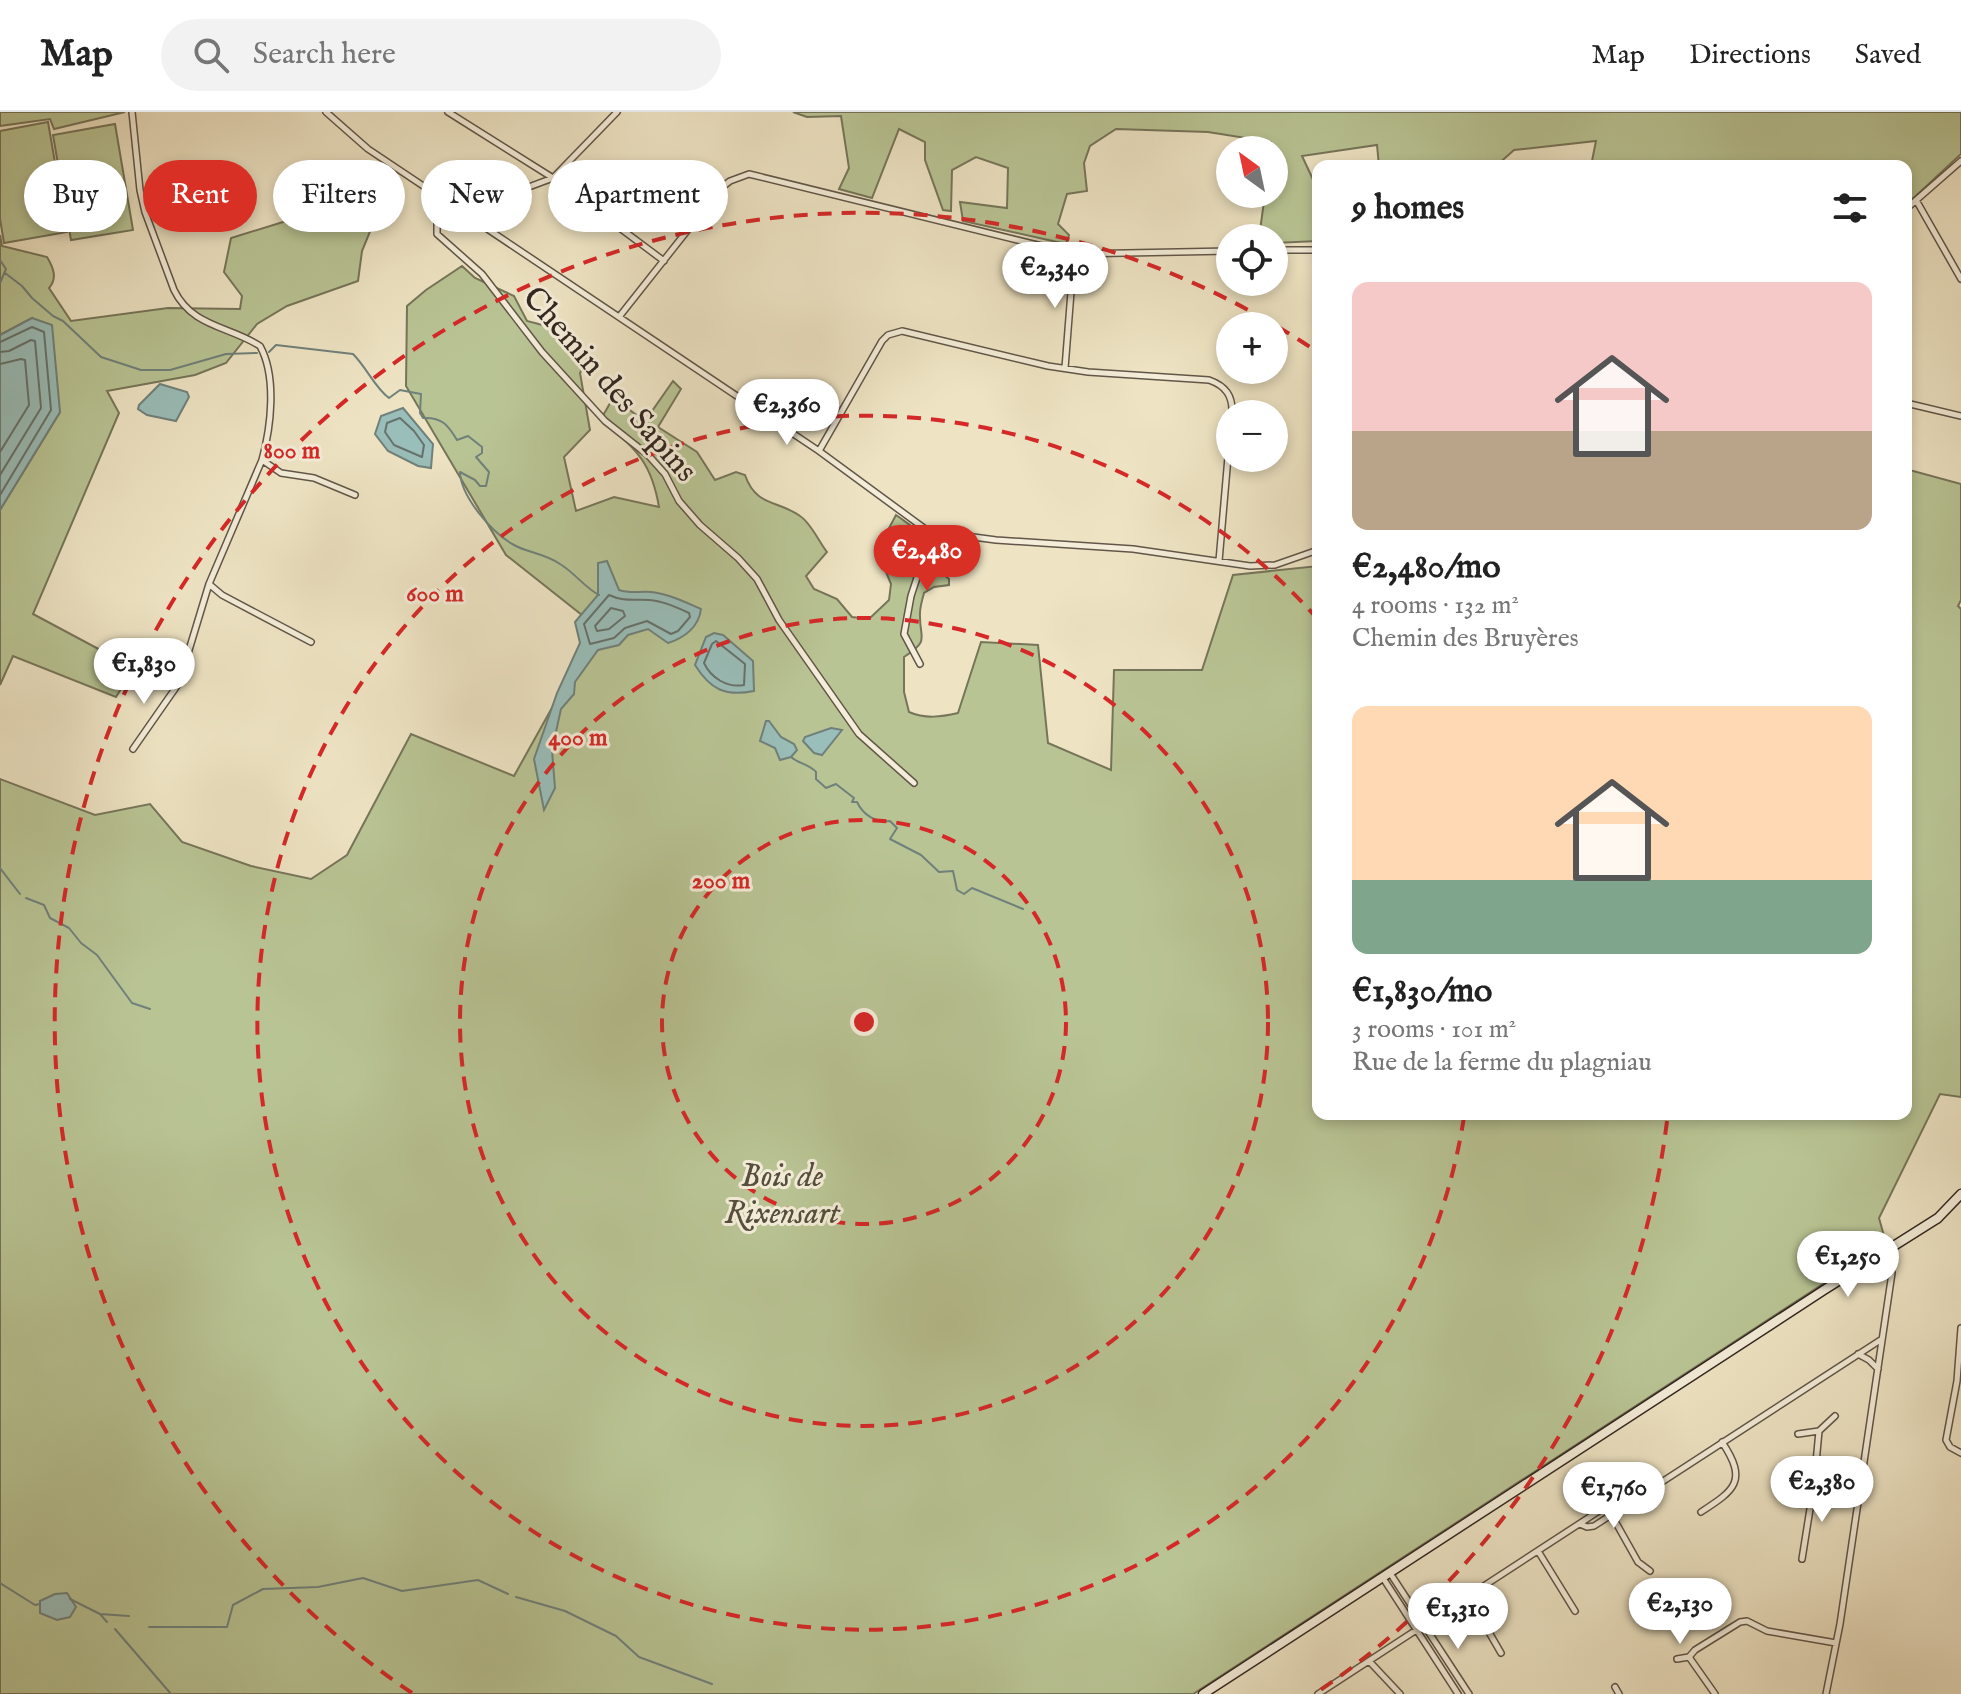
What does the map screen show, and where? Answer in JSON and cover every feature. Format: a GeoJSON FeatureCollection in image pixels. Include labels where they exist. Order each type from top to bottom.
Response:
{"type":"FeatureCollection","features":[{"type":"Feature","properties":{"kind":"street"},"geometry":{"type":"LineString","coordinates":[[132,112],[145,212],[179,300],[200,320],[262,349],[270,398],[262,460],[209,584],[179,683],[133,749]]}},
{"type":"Feature","properties":{"kind":"street"},"geometry":{"type":"LineString","coordinates":[[326,112],[368,149],[421,184]]}},
{"type":"Feature","properties":{"kind":"street"},"geometry":{"type":"LineString","coordinates":[[333,119],[338,112]]}},
{"type":"Feature","properties":{"kind":"street"},"geometry":{"type":"LineString","coordinates":[[448,112],[548,175]]}},
{"type":"Feature","properties":{"kind":"street"},"geometry":{"type":"LineString","coordinates":[[570,160],[617,112]]}},
{"type":"Feature","properties":{"kind":"street"},"geometry":{"type":"LineString","coordinates":[[1912,204],[1961,161]]}},
{"type":"Feature","properties":{"kind":"street"},"geometry":{"type":"LineString","coordinates":[[618,317],[721,188],[739,176],[749,174],[1074,254],[1216,251]]}},
{"type":"Feature","properties":{"kind":"street"},"geometry":{"type":"LineString","coordinates":[[1916,200],[1961,279]]}},
{"type":"Feature","properties":{"kind":"street","name":"Chemin des Sapins"},"geometry":{"type":"LineString","coordinates":[[437,232],[482,274],[542,352],[605,421],[648,455],[665,474],[679,501],[700,525],[757,579],[779,620],[859,734],[914,783]]}},
{"type":"Feature","properties":{"kind":"street"},"geometry":{"type":"LineString","coordinates":[[495,232],[819,451],[928,531],[981,539],[1133,549],[1267,566],[1312,552]]}},
{"type":"Feature","properties":{"kind":"street"},"geometry":{"type":"LineString","coordinates":[[625,232],[664,261]]}},
{"type":"Feature","properties":{"kind":"street"},"geometry":{"type":"LineString","coordinates":[[1288,250],[1312,250]]}},
{"type":"Feature","properties":{"kind":"street"},"geometry":{"type":"LineString","coordinates":[[1065,368],[1074,254]]}},
{"type":"Feature","properties":{"kind":"street"},"geometry":{"type":"LineString","coordinates":[[819,451],[882,341],[894,332],[902,331],[1065,368],[1209,380],[1221,384],[1229,392],[1231,400]]}},
{"type":"Feature","properties":{"kind":"street"},"geometry":{"type":"LineString","coordinates":[[1912,404],[1961,416]]}},
{"type":"Feature","properties":{"kind":"street"},"geometry":{"type":"LineString","coordinates":[[262,460],[281,473],[314,478],[355,495]]}},
{"type":"Feature","properties":{"kind":"street"},"geometry":{"type":"LineString","coordinates":[[1219,561],[1227,472]]}},
{"type":"Feature","properties":{"kind":"street"},"geometry":{"type":"LineString","coordinates":[[920,664],[904,634],[911,596],[930,539],[928,531]]}},
{"type":"Feature","properties":{"kind":"street"},"geometry":{"type":"LineString","coordinates":[[209,584],[241,606],[311,642]]}},
{"type":"Feature","properties":{"kind":"street"},"geometry":{"type":"LineString","coordinates":[[1203,1694],[1792,1312],[1823,1297],[1886,1253],[1925,1231],[1961,1194]]}},
{"type":"Feature","properties":{"kind":"street"},"geometry":{"type":"LineString","coordinates":[[1826,1694],[1892,1273],[1886,1253]]}},
{"type":"Feature","properties":{"kind":"street"},"geometry":{"type":"LineString","coordinates":[[1961,1328],[1957,1381],[1946,1440],[1950,1447],[1961,1453]]}},
{"type":"Feature","properties":{"kind":"street"},"geometry":{"type":"LineString","coordinates":[[1579,1524],[1590,1527],[1883,1338]]}},
{"type":"Feature","properties":{"kind":"street"},"geometry":{"type":"LineString","coordinates":[[1858,1354],[1878,1370]]}},
{"type":"Feature","properties":{"kind":"street"},"geometry":{"type":"LineString","coordinates":[[1798,1434],[1819,1431],[1835,1416]]}},
{"type":"Feature","properties":{"kind":"street"},"geometry":{"type":"LineString","coordinates":[[1802,1559],[1819,1431]]}},
{"type":"Feature","properties":{"kind":"street"},"geometry":{"type":"LineString","coordinates":[[1701,1512],[1728,1495],[1734,1486],[1735,1460],[1722,1442]]}},
{"type":"Feature","properties":{"kind":"street"},"geometry":{"type":"LineString","coordinates":[[1814,1484],[1860,1491]]}},
{"type":"Feature","properties":{"kind":"street"},"geometry":{"type":"LineString","coordinates":[[1318,1694],[1628,1492],[1643,1494]]}},
{"type":"Feature","properties":{"kind":"street"},"geometry":{"type":"LineString","coordinates":[[1611,1514],[1638,1562],[1650,1571]]}},
{"type":"Feature","properties":{"kind":"street"},"geometry":{"type":"LineString","coordinates":[[1538,1551],[1575,1611]]}},
{"type":"Feature","properties":{"kind":"street"},"geometry":{"type":"LineString","coordinates":[[1386,1575],[1424,1625],[1469,1694]]}},
{"type":"Feature","properties":{"kind":"street"},"geometry":{"type":"LineString","coordinates":[[1386,1575],[1458,1694]]}},
{"type":"Feature","properties":{"kind":"street"},"geometry":{"type":"LineString","coordinates":[[1468,1596],[1501,1653]]}},
{"type":"Feature","properties":{"kind":"street"},"geometry":{"type":"LineString","coordinates":[[1677,1659],[1689,1657],[1740,1622],[1747,1621],[1767,1631],[1836,1643]]}},
{"type":"Feature","properties":{"kind":"street"},"geometry":{"type":"LineString","coordinates":[[1689,1657],[1715,1694]]}},
{"type":"Feature","properties":{"kind":"street"},"geometry":{"type":"LineString","coordinates":[[1369,1661],[1400,1694]]}},
{"type":"Feature","properties":{"kind":"street"},"geometry":{"type":"LineString","coordinates":[[1615,1687],[1619,1694]]}},
{"type":"Feature","properties":{"kind":"green space"},"geometry":{"type":"Polygon","coordinates":[[[0,112],[125,112],[54,129],[50,119],[0,126],[0,112]]]}},
{"type":"Feature","properties":{"kind":"green space"},"geometry":{"type":"Polygon","coordinates":[[[793,112],[1961,112],[1961,154],[1912,199],[1912,160],[1592,160],[1596,141],[1514,150],[1503,160],[1378,160],[1377,145],[1302,156],[1312,177],[1312,241],[1288,242],[1288,224],[1261,224],[1263,208],[1288,208],[1288,136],[1116,129],[1090,146],[1084,163],[1087,191],[1067,194],[1058,224],[1069,235],[1066,244],[963,221],[960,202],[1007,208],[1008,168],[976,157],[952,170],[951,211],[943,210],[925,160],[925,142],[899,129],[872,198],[839,189],[849,168],[841,116],[807,117],[793,112]]]}},
{"type":"Feature","properties":{"kind":"green space"},"geometry":{"type":"Polygon","coordinates":[[[48,122],[55,160],[24,160],[24,232],[67,232],[4,243],[0,219],[0,131],[48,122]]]}},
{"type":"Feature","properties":{"kind":"green space"},"geometry":{"type":"Polygon","coordinates":[[[115,124],[121,160],[57,160],[53,135],[115,124]]]}},
{"type":"Feature","properties":{"kind":"green space"},"geometry":{"type":"Polygon","coordinates":[[[127,195],[133,230],[127,231],[127,195]]]}},
{"type":"Feature","properties":{"kind":"green space"},"geometry":{"type":"Polygon","coordinates":[[[273,225],[273,232],[370,232],[362,251],[358,281],[287,306],[257,324],[226,363],[195,375],[107,391],[119,413],[33,614],[134,668],[116,697],[13,656],[0,685],[0,510],[60,412],[32,318],[0,335],[0,235],[2,246],[47,257],[54,276],[49,288],[71,321],[168,308],[240,309],[242,296],[224,272],[231,238],[273,225]]]}},
{"type":"Feature","properties":{"kind":"green space"},"geometry":{"type":"Polygon","coordinates":[[[70,232],[121,232],[71,240],[70,232]]]}},
{"type":"Feature","properties":{"kind":"green space","name":"Bois de Rixensart"},"geometry":{"type":"Polygon","coordinates":[[[462,266],[475,278],[514,296],[527,321],[550,327],[588,360],[580,373],[590,430],[564,457],[576,511],[614,497],[659,507],[646,466],[601,419],[613,398],[645,421],[673,381],[681,389],[658,427],[697,452],[715,480],[736,472],[745,475],[761,498],[804,519],[827,552],[806,576],[814,589],[837,599],[852,617],[869,619],[889,600],[891,584],[879,547],[896,515],[914,529],[925,544],[926,560],[949,579],[949,585],[934,587],[924,593],[920,611],[921,642],[904,657],[904,692],[909,712],[921,716],[958,713],[981,642],[1038,645],[1048,743],[1111,770],[1114,670],[1202,670],[1233,575],[1312,567],[1312,1120],[1912,1120],[1912,471],[1961,484],[1961,600],[1958,606],[1961,609],[1961,1097],[1940,1094],[1879,1218],[1886,1243],[1193,1694],[0,1694],[0,779],[95,815],[150,804],[182,842],[251,866],[311,879],[347,855],[411,734],[514,776],[597,627],[506,555],[406,386],[407,306],[462,266]]]}},
{"type":"Feature","properties":{"kind":"water"},"geometry":{"type":"Polygon","coordinates":[[[32,318],[52,325],[60,412],[0,510],[0,335],[32,318]]]}},
{"type":"Feature","properties":{"kind":"water"},"geometry":{"type":"Polygon","coordinates":[[[160,384],[187,392],[189,397],[176,421],[147,415],[138,409],[160,384]]]}},
{"type":"Feature","properties":{"kind":"water"},"geometry":{"type":"Polygon","coordinates":[[[403,408],[433,444],[431,468],[418,466],[388,451],[375,434],[381,416],[403,408]]]}},
{"type":"Feature","properties":{"kind":"water"},"geometry":{"type":"Polygon","coordinates":[[[607,561],[619,590],[671,596],[701,609],[700,615],[690,631],[668,643],[648,629],[628,635],[619,645],[598,650],[575,682],[574,694],[561,709],[552,750],[555,788],[544,810],[534,759],[557,693],[580,643],[575,622],[598,595],[598,563],[607,561]]]}},
{"type":"Feature","properties":{"kind":"water"},"geometry":{"type":"Polygon","coordinates":[[[714,633],[723,635],[753,661],[754,691],[735,693],[719,689],[706,680],[695,665],[706,637],[714,633]]]}},
{"type":"Feature","properties":{"kind":"water"},"geometry":{"type":"Polygon","coordinates":[[[766,721],[781,737],[794,744],[797,750],[791,757],[780,760],[775,748],[760,741],[766,721]]]}},
{"type":"Feature","properties":{"kind":"water"},"geometry":{"type":"Polygon","coordinates":[[[831,728],[842,730],[822,755],[814,753],[803,741],[805,737],[831,728]]]}},
{"type":"Feature","properties":{"kind":"water"},"geometry":{"type":"Polygon","coordinates":[[[67,1593],[76,1607],[70,1617],[57,1620],[40,1613],[40,1601],[55,1594],[67,1593]]]}},
{"type":"Feature","properties":{"kind":"waterway"},"geometry":{"type":"LineString","coordinates":[[0,260],[6,269],[0,283]]}},
{"type":"Feature","properties":{"kind":"waterway"},"geometry":{"type":"LineString","coordinates":[[5,273],[101,357],[141,370],[170,370],[226,354],[257,353]]}},
{"type":"Feature","properties":{"kind":"waterway"},"geometry":{"type":"LineString","coordinates":[[269,352],[276,345],[353,354],[389,398],[400,390],[421,394],[420,413],[423,418],[440,421],[457,440],[468,436],[482,447],[482,453],[476,457],[489,472],[486,486],[480,486],[460,472],[472,503],[488,523],[514,545],[560,564],[599,595]]}},
{"type":"Feature","properties":{"kind":"waterway"},"geometry":{"type":"LineString","coordinates":[[791,757],[813,769],[816,779],[826,788],[836,784],[854,798],[852,802],[857,802],[870,817],[890,821],[897,828],[890,839],[921,855],[939,872],[953,871],[957,890],[964,894],[972,888],[1023,909]]}},
{"type":"Feature","properties":{"kind":"waterway"},"geometry":{"type":"LineString","coordinates":[[0,868],[20,894]]}},
{"type":"Feature","properties":{"kind":"waterway"},"geometry":{"type":"LineString","coordinates":[[26,898],[44,905],[50,918],[69,928],[81,943],[97,955],[132,1003],[150,1009]]}},
{"type":"Feature","properties":{"kind":"waterway"},"geometry":{"type":"LineString","coordinates":[[149,1627],[227,1627],[233,1605],[263,1589],[318,1587],[363,1578],[402,1591],[478,1580],[508,1594]]}},
{"type":"Feature","properties":{"kind":"waterway"},"geometry":{"type":"LineString","coordinates":[[0,1583],[35,1605],[40,1604]]}},
{"type":"Feature","properties":{"kind":"waterway"},"geometry":{"type":"LineString","coordinates":[[516,1597],[565,1611],[616,1636],[639,1657],[712,1684]]}},
{"type":"Feature","properties":{"kind":"waterway"},"geometry":{"type":"LineString","coordinates":[[70,1599],[100,1614],[129,1616]]}},
{"type":"Feature","properties":{"kind":"waterway"},"geometry":{"type":"LineString","coordinates":[[100,1614],[107,1622]]}},
{"type":"Feature","properties":{"kind":"waterway"},"geometry":{"type":"LineString","coordinates":[[115,1629],[171,1694]]}}]}
